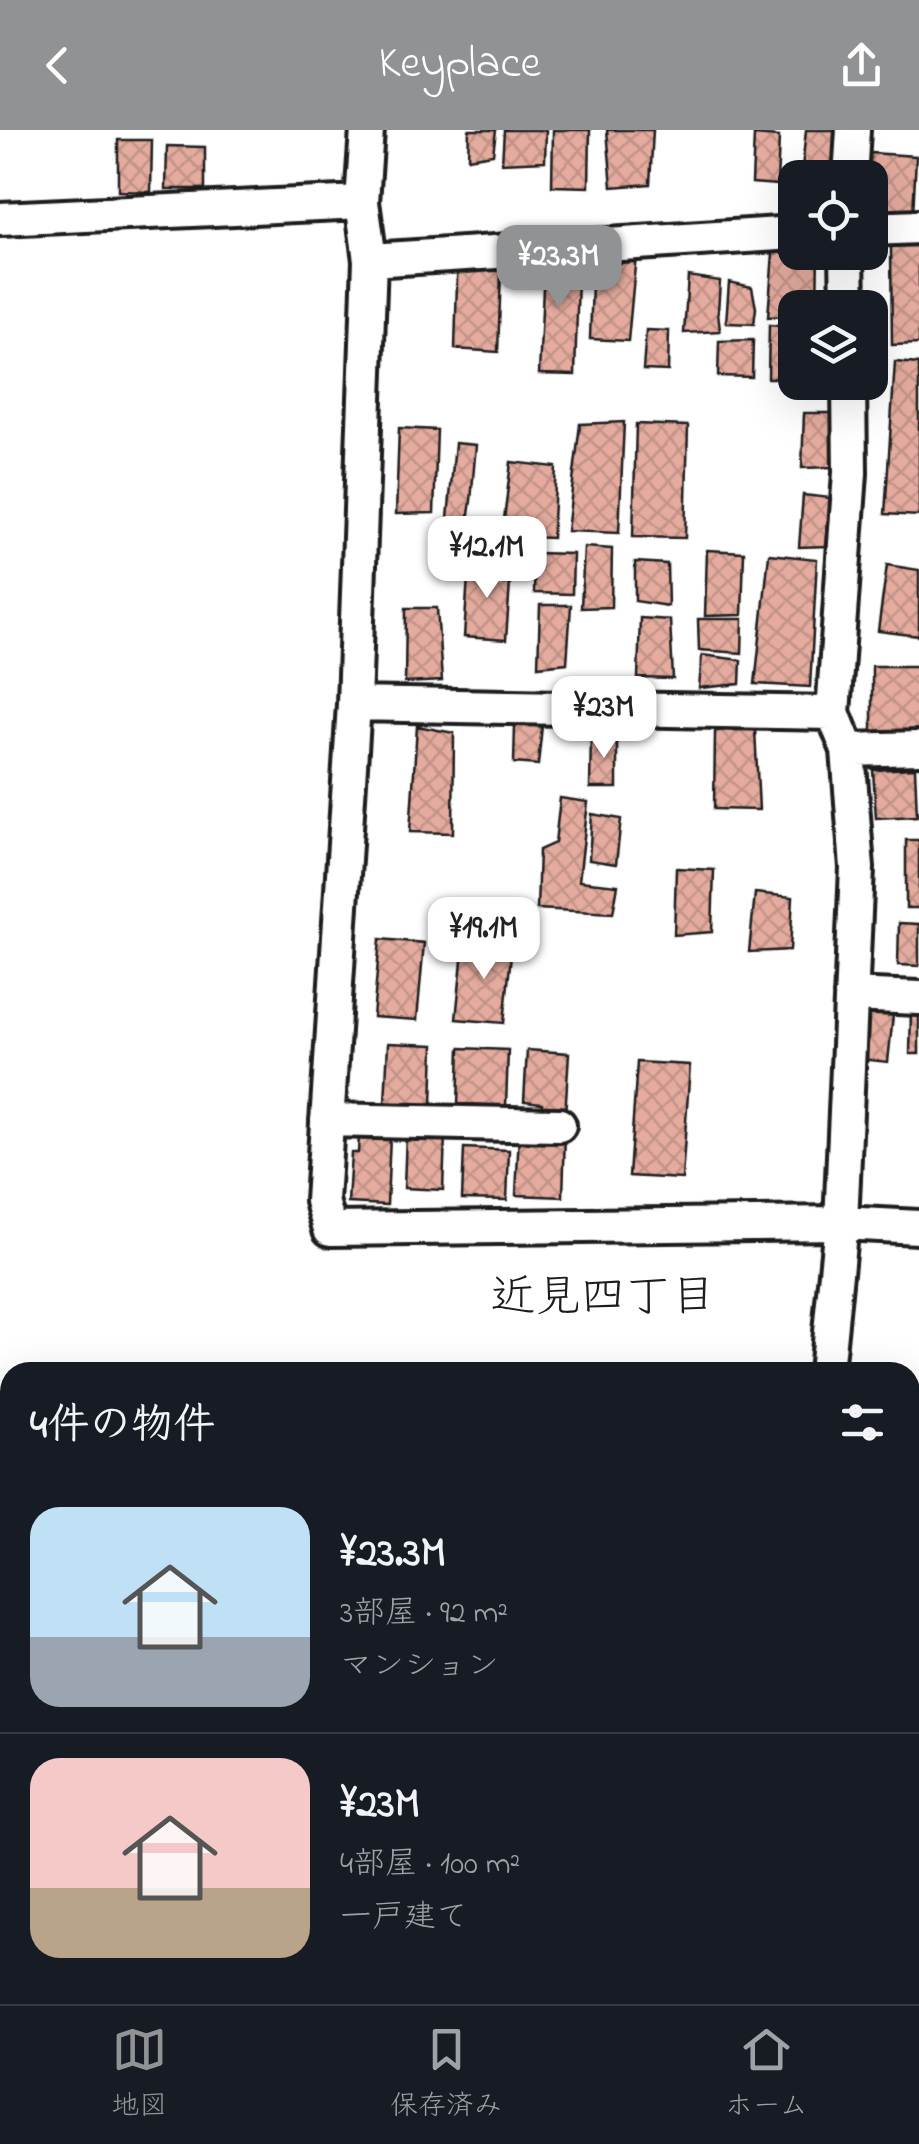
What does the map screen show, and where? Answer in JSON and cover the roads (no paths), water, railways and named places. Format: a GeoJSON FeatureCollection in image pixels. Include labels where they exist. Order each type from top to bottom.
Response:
{"type":"FeatureCollection","features":[{"type":"Feature","properties":{"kind":"street"},"geometry":{"type":"LineString","coordinates":[[367,130],[362,202],[370,260],[354,704],[322,1200],[330,1229],[841,1223],[919,1228]]}},
{"type":"Feature","properties":{"kind":"street"},"geometry":{"type":"LineString","coordinates":[[852,160],[854,130]]}},
{"type":"Feature","properties":{"kind":"street"},"geometry":{"type":"LineString","coordinates":[[0,219],[362,202]]}},
{"type":"Feature","properties":{"kind":"street"},"geometry":{"type":"LineString","coordinates":[[888,228],[919,226]]}},
{"type":"Feature","properties":{"kind":"street"},"geometry":{"type":"LineString","coordinates":[[370,260],[778,234]]}},
{"type":"Feature","properties":{"kind":"street"},"geometry":{"type":"LineString","coordinates":[[827,1362],[841,1223],[857,868],[848,750],[832,713],[850,473],[849,400]]}},
{"type":"Feature","properties":{"kind":"street"},"geometry":{"type":"LineString","coordinates":[[354,704],[832,713]]}},
{"type":"Feature","properties":{"kind":"street"},"geometry":{"type":"LineString","coordinates":[[848,750],[919,748]]}},
{"type":"Feature","properties":{"kind":"street"},"geometry":{"type":"LineString","coordinates":[[852,995],[919,998]]}},
{"type":"Feature","properties":{"kind":"street"},"geometry":{"type":"LineString","coordinates":[[327,1120],[558,1125]]}},
{"type":"Feature","properties":{"kind":"district","name":"近見四丁目"},"geometry":{"type":"Point","coordinates":[603,1299]}}]}
